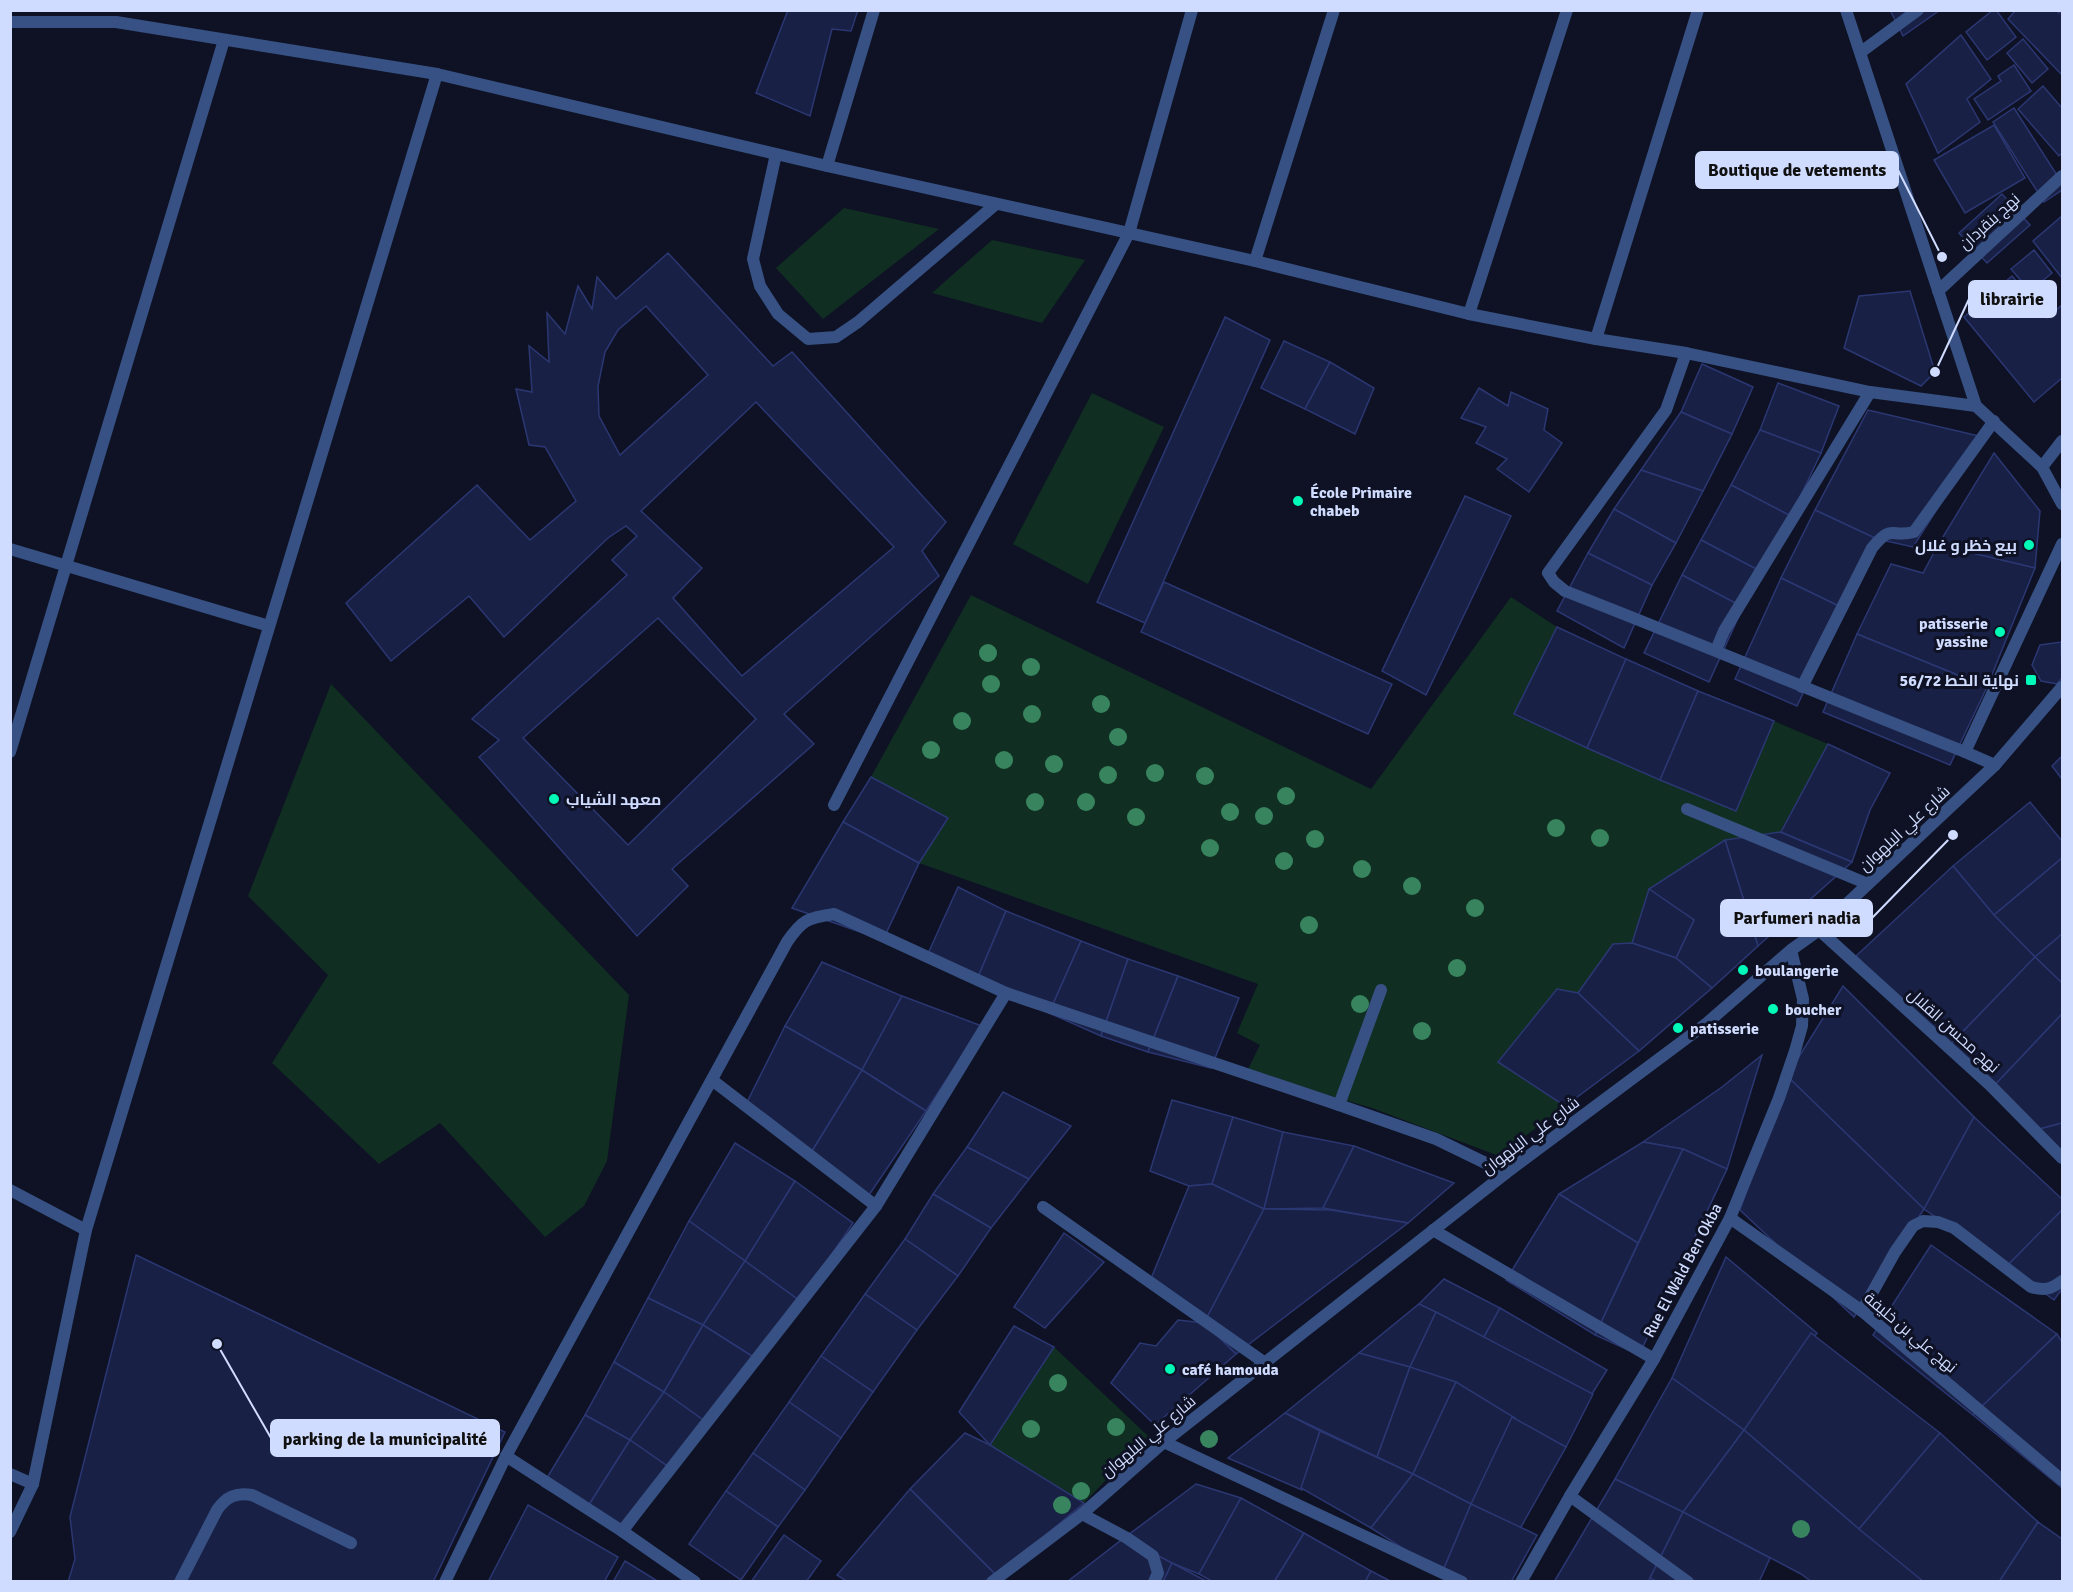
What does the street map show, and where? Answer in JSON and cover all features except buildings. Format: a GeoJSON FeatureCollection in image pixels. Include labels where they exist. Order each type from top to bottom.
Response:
{"type":"FeatureCollection","features":[{"type":"Feature","properties":{"kind":"street"},"geometry":{"type":"LineString","coordinates":[[827,166],[874,10]]}},
{"type":"Feature","properties":{"kind":"street"},"geometry":{"type":"LineString","coordinates":[[834,805],[1129,233],[1192,10]]}},
{"type":"Feature","properties":{"kind":"street"},"geometry":{"type":"LineString","coordinates":[[1255,261],[1334,10]]}},
{"type":"Feature","properties":{"kind":"street"},"geometry":{"type":"LineString","coordinates":[[1469,314],[1567,10]]}},
{"type":"Feature","properties":{"kind":"street"},"geometry":{"type":"LineString","coordinates":[[1596,339],[1698,10]]}},
{"type":"Feature","properties":{"kind":"street"},"geometry":{"type":"LineString","coordinates":[[1846,10],[1976,406],[2042,467],[2062,504]]}},
{"type":"Feature","properties":{"kind":"street"},"geometry":{"type":"LineString","coordinates":[[1861,52],[1918,10]]}},
{"type":"Feature","properties":{"kind":"street"},"geometry":{"type":"LineString","coordinates":[[10,22],[116,22],[437,74],[827,166],[1255,261],[1469,314],[1596,339],[1686,353],[1870,392],[1976,406]]}},
{"type":"Feature","properties":{"kind":"street"},"geometry":{"type":"LineString","coordinates":[[10,752],[224,39]]}},
{"type":"Feature","properties":{"kind":"street"},"geometry":{"type":"LineString","coordinates":[[10,1532],[33,1484],[86,1230],[437,74]]}},
{"type":"Feature","properties":{"kind":"street"},"geometry":{"type":"LineString","coordinates":[[776,154],[753,259],[760,286],[778,314],[807,339],[836,337],[858,322],[996,204]]}},
{"type":"Feature","properties":{"kind":"street","name":"نهج بنقردان"},"geometry":{"type":"LineString","coordinates":[[1938,291],[2062,176]]}},
{"type":"Feature","properties":{"kind":"street"},"geometry":{"type":"LineString","coordinates":[[1686,353],[1666,410],[1548,573],[1554,582],[1565,591],[1716,650],[1995,765]]}},
{"type":"Feature","properties":{"kind":"street"},"geometry":{"type":"LineString","coordinates":[[1716,650],[1724,631],[1870,392]]}},
{"type":"Feature","properties":{"kind":"street"},"geometry":{"type":"LineString","coordinates":[[1802,687],[1872,548],[1882,536],[1889,532],[1914,532],[1994,421]]}},
{"type":"Feature","properties":{"kind":"street"},"geometry":{"type":"LineString","coordinates":[[2042,467],[2062,441]]}},
{"type":"Feature","properties":{"kind":"street"},"geometry":{"type":"LineString","coordinates":[[1965,752],[2062,544]]}},
{"type":"Feature","properties":{"kind":"street"},"geometry":{"type":"LineString","coordinates":[[10,549],[269,626]]}},
{"type":"Feature","properties":{"kind":"street","name":"شارع علي البلهوان"},"geometry":{"type":"LineString","coordinates":[[993,1581],[1082,1514],[1164,1442],[1433,1230],[1707,1023],[1791,950],[1819,930],[1995,765],[2062,687]]}},
{"type":"Feature","properties":{"kind":"street"},"geometry":{"type":"LineString","coordinates":[[1687,809],[1868,885]]}},
{"type":"Feature","properties":{"kind":"street"},"geometry":{"type":"LineString","coordinates":[[445,1581],[506,1456],[787,942],[797,927],[811,917],[834,914],[1006,993],[1436,1139],[1506,1173]]}},
{"type":"Feature","properties":{"kind":"street","name":"نهج محسن القلال"},"geometry":{"type":"LineString","coordinates":[[1819,930],[1990,1085],[2062,1158]]}},
{"type":"Feature","properties":{"kind":"street","name":"Rue El Wald Ben Okba"},"geometry":{"type":"LineString","coordinates":[[1521,1581],[1654,1359],[1730,1218],[1779,1098],[1802,1026],[1803,999],[1791,950]]}},
{"type":"Feature","properties":{"kind":"street"},"geometry":{"type":"LineString","coordinates":[[1340,1105],[1381,990]]}},
{"type":"Feature","properties":{"kind":"street"},"geometry":{"type":"LineString","coordinates":[[622,1531],[876,1206],[1006,993]]}},
{"type":"Feature","properties":{"kind":"street"},"geometry":{"type":"LineString","coordinates":[[712,1080],[876,1206]]}},
{"type":"Feature","properties":{"kind":"street"},"geometry":{"type":"LineString","coordinates":[[10,1190],[86,1230]]}},
{"type":"Feature","properties":{"kind":"street"},"geometry":{"type":"LineString","coordinates":[[1043,1207],[1265,1363]]}},
{"type":"Feature","properties":{"kind":"street","name":"نهج علي بن خليفة"},"geometry":{"type":"LineString","coordinates":[[1730,1218],[1862,1311],[2062,1480]]}},
{"type":"Feature","properties":{"kind":"street"},"geometry":{"type":"LineString","coordinates":[[1862,1311],[1895,1252],[1913,1226],[1923,1221],[1938,1222],[1954,1228],[2031,1287],[2042,1290],[2051,1288],[2062,1281]]}},
{"type":"Feature","properties":{"kind":"street"},"geometry":{"type":"LineString","coordinates":[[1433,1230],[1654,1359]]}},
{"type":"Feature","properties":{"kind":"street"},"geometry":{"type":"LineString","coordinates":[[1164,1442],[1462,1581]]}},
{"type":"Feature","properties":{"kind":"street"},"geometry":{"type":"LineString","coordinates":[[506,1456],[695,1581]]}},
{"type":"Feature","properties":{"kind":"street"},"geometry":{"type":"LineString","coordinates":[[10,1474],[33,1484]]}},
{"type":"Feature","properties":{"kind":"street"},"geometry":{"type":"LineString","coordinates":[[180,1581],[217,1510],[221,1504],[235,1494],[252,1496],[351,1543]]}},
{"type":"Feature","properties":{"kind":"street"},"geometry":{"type":"LineString","coordinates":[[1570,1496],[1688,1581]]}},
{"type":"Feature","properties":{"kind":"street"},"geometry":{"type":"LineString","coordinates":[[1082,1514],[1127,1538],[1153,1556],[1158,1574],[1154,1581]]}},
{"type":"Feature","properties":{"kind":"green space"},"geometry":{"type":"Polygon","coordinates":[[[844,208],[939,229],[823,319],[776,268],[844,208]]]}},
{"type":"Feature","properties":{"kind":"green space"},"geometry":{"type":"Polygon","coordinates":[[[992,240],[1085,260],[1042,323],[932,293],[992,240]]]}},
{"type":"Feature","properties":{"kind":"green space"},"geometry":{"type":"Polygon","coordinates":[[[1092,393],[1164,427],[1088,584],[1013,544],[1092,393]]]}},
{"type":"Feature","properties":{"kind":"green space"},"geometry":{"type":"Polygon","coordinates":[[[971,595],[1371,789],[1511,597],[1557,627],[1514,715],[1736,811],[1774,721],[1828,744],[1780,832],[1725,840],[1649,889],[1632,943],[1613,944],[1578,993],[1557,989],[1498,1062],[1565,1106],[1499,1156],[1372,1108],[1247,1071],[1260,1045],[1237,1033],[1258,984],[919,863],[948,818],[871,777],[971,595]]]}},
{"type":"Feature","properties":{"kind":"green space"},"geometry":{"type":"Polygon","coordinates":[[[331,684],[629,995],[607,1161],[584,1206],[545,1237],[440,1123],[379,1164],[272,1063],[328,975],[248,896],[331,684]]]}},
{"type":"Feature","properties":{"kind":"green space"},"geometry":{"type":"Polygon","coordinates":[[[1054,1347],[1148,1436],[1084,1503],[990,1445],[1054,1347]]]}},
{"type":"Feature","properties":{"kind":"place","name":"Boutique de vetements"},"geometry":{"type":"Point","coordinates":[1942,257]}},
{"type":"Feature","properties":{"kind":"place","name":"librairie"},"geometry":{"type":"Point","coordinates":[1935,372]}},
{"type":"Feature","properties":{"kind":"place","name":"École Primaire chabeb"},"geometry":{"type":"Point","coordinates":[1298,501]}},
{"type":"Feature","properties":{"kind":"place","name":"بيع خظر و غلال"},"geometry":{"type":"Point","coordinates":[2029,545]}},
{"type":"Feature","properties":{"kind":"place","name":"patisserie yassine"},"geometry":{"type":"Point","coordinates":[2000,632]}},
{"type":"Feature","properties":{"kind":"place","name":"نهاية الخط 56/72"},"geometry":{"type":"Point","coordinates":[2031,680]}},
{"type":"Feature","properties":{"kind":"place","name":"معهد الشياب"},"geometry":{"type":"Point","coordinates":[554,799]}},
{"type":"Feature","properties":{"kind":"place","name":"Parfumeri nadia"},"geometry":{"type":"Point","coordinates":[1953,835]}},
{"type":"Feature","properties":{"kind":"place","name":"boulangerie"},"geometry":{"type":"Point","coordinates":[1743,970]}},
{"type":"Feature","properties":{"kind":"place","name":"boucher"},"geometry":{"type":"Point","coordinates":[1773,1009]}},
{"type":"Feature","properties":{"kind":"place","name":"patisserie"},"geometry":{"type":"Point","coordinates":[1678,1028]}},
{"type":"Feature","properties":{"kind":"place","name":"parking de la municipalité"},"geometry":{"type":"Point","coordinates":[217,1344]}},
{"type":"Feature","properties":{"kind":"place","name":"café hamouda"},"geometry":{"type":"Point","coordinates":[1170,1369]}}]}
